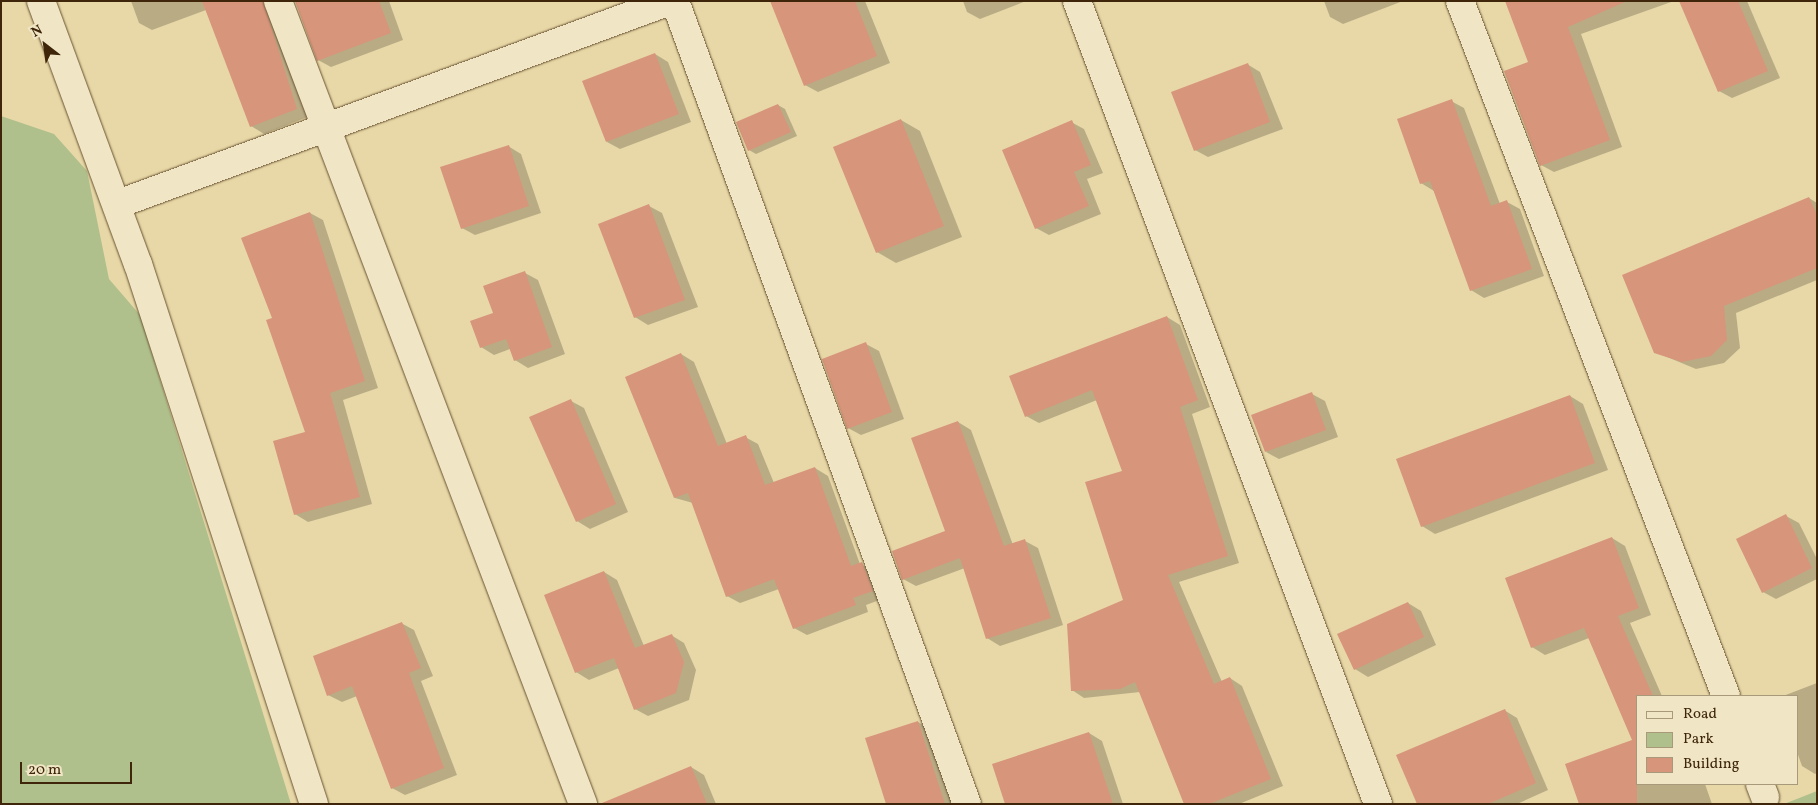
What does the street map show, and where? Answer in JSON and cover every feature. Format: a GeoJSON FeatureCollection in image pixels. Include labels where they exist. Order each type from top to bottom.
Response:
{"type":"FeatureCollection","features":[{"type":"Feature","properties":{"kind":"street"},"geometry":{"type":"LineString","coordinates":[[41,1],[118,204],[314,804]]}},
{"type":"Feature","properties":{"kind":"street"},"geometry":{"type":"LineString","coordinates":[[278,1],[584,804]]}},
{"type":"Feature","properties":{"kind":"street"},"geometry":{"type":"LineString","coordinates":[[118,204],[327,130],[670,1]]}},
{"type":"Feature","properties":{"kind":"street"},"geometry":{"type":"LineString","coordinates":[[675,1],[966,804]]}},
{"type":"Feature","properties":{"kind":"street"},"geometry":{"type":"LineString","coordinates":[[1077,1],[1378,804]]}},
{"type":"Feature","properties":{"kind":"street"},"geometry":{"type":"LineString","coordinates":[[1460,1],[1726,695]]}},
{"type":"Feature","properties":{"kind":"green space"},"geometry":{"type":"Polygon","coordinates":[[[1,116],[54,134],[87,171],[109,279],[140,315],[291,804],[1,804],[1,116]]]}},
{"type":"Feature","properties":{"kind":"green space"},"geometry":{"type":"Polygon","coordinates":[[[1817,791],[1817,804],[1784,804],[1817,791]]]}},
{"type":"Feature","properties":{"kind":"building"},"geometry":{"type":"Polygon","coordinates":[[[202,1],[263,1],[297,109],[250,127],[202,1]]]}},
{"type":"Feature","properties":{"kind":"building"},"geometry":{"type":"Polygon","coordinates":[[[295,1],[379,1],[391,33],[317,61],[295,1]]]}},
{"type":"Feature","properties":{"kind":"building"},"geometry":{"type":"Polygon","coordinates":[[[770,1],[855,1],[877,56],[804,86],[770,1]]]}},
{"type":"Feature","properties":{"kind":"building"},"geometry":{"type":"Polygon","coordinates":[[[1505,1],[1627,1],[1568,27],[1610,140],[1540,166],[1504,71],[1528,62],[1505,1]]]}},
{"type":"Feature","properties":{"kind":"building"},"geometry":{"type":"Polygon","coordinates":[[[1679,1],[1738,1],[1768,71],[1718,92],[1679,1]]]}},
{"type":"Feature","properties":{"kind":"building"},"geometry":{"type":"Polygon","coordinates":[[[655,53],[679,114],[606,142],[582,81],[655,53]]]}},
{"type":"Feature","properties":{"kind":"building"},"geometry":{"type":"Polygon","coordinates":[[[1248,63],[1270,122],[1194,151],[1171,92],[1248,63]]]}},
{"type":"Feature","properties":{"kind":"building"},"geometry":{"type":"Polygon","coordinates":[[[1452,99],[1491,206],[1507,200],[1532,269],[1470,291],[1430,181],[1420,184],[1397,119],[1452,99]]]}},
{"type":"Feature","properties":{"kind":"building"},"geometry":{"type":"Polygon","coordinates":[[[778,104],[791,132],[748,151],[736,122],[778,104]]]}},
{"type":"Feature","properties":{"kind":"building"},"geometry":{"type":"Polygon","coordinates":[[[901,119],[944,226],[876,253],[833,147],[901,119]]]}},
{"type":"Feature","properties":{"kind":"building"},"geometry":{"type":"Polygon","coordinates":[[[1072,120],[1091,165],[1074,172],[1089,206],[1035,229],[1002,150],[1072,120]]]}},
{"type":"Feature","properties":{"kind":"building"},"geometry":{"type":"Polygon","coordinates":[[[509,145],[529,206],[461,229],[440,167],[509,145]]]}},
{"type":"Feature","properties":{"kind":"building"},"geometry":{"type":"Polygon","coordinates":[[[1809,197],[1817,215],[1817,268],[1724,306],[1727,340],[1711,356],[1682,362],[1654,353],[1622,275],[1809,197]]]}},
{"type":"Feature","properties":{"kind":"building"},"geometry":{"type":"Polygon","coordinates":[[[649,204],[685,300],[634,318],[598,224],[649,204]]]}},
{"type":"Feature","properties":{"kind":"building"},"geometry":{"type":"Polygon","coordinates":[[[310,212],[365,381],[330,393],[360,497],[294,515],[273,441],[305,432],[266,320],[272,318],[241,238],[310,212]]]}},
{"type":"Feature","properties":{"kind":"building"},"geometry":{"type":"Polygon","coordinates":[[[525,271],[552,347],[514,361],[506,339],[480,348],[470,321],[493,313],[483,286],[525,271]]]}},
{"type":"Feature","properties":{"kind":"building"},"geometry":{"type":"Polygon","coordinates":[[[1167,316],[1198,400],[1180,407],[1228,556],[1168,575],[1214,684],[1230,677],[1271,779],[1209,804],[1184,804],[1135,682],[1120,689],[1071,691],[1067,624],[1123,600],[1085,482],[1122,471],[1092,390],[1025,417],[1009,376],[1167,316]]]}},
{"type":"Feature","properties":{"kind":"building"},"geometry":{"type":"Polygon","coordinates":[[[866,342],[892,412],[847,429],[822,359],[866,342]]]}},
{"type":"Feature","properties":{"kind":"building"},"geometry":{"type":"Polygon","coordinates":[[[681,353],[718,446],[746,435],[765,485],[815,467],[851,566],[862,562],[873,591],[853,598],[856,605],[793,629],[774,579],[726,597],[688,493],[674,498],[625,377],[681,353]]]}},
{"type":"Feature","properties":{"kind":"building"},"geometry":{"type":"Polygon","coordinates":[[[1312,392],[1326,430],[1265,452],[1251,415],[1312,392]]]}},
{"type":"Feature","properties":{"kind":"building"},"geometry":{"type":"Polygon","coordinates":[[[1570,395],[1595,463],[1421,527],[1396,459],[1570,395]]]}},
{"type":"Feature","properties":{"kind":"building"},"geometry":{"type":"Polygon","coordinates":[[[571,399],[616,504],[576,522],[529,417],[571,399]]]}},
{"type":"Feature","properties":{"kind":"building"},"geometry":{"type":"Polygon","coordinates":[[[958,421],[1004,546],[1025,539],[1051,618],[986,639],[960,558],[902,580],[892,551],[945,531],[911,438],[958,421]]]}},
{"type":"Feature","properties":{"kind":"building"},"geometry":{"type":"Polygon","coordinates":[[[1786,514],[1812,568],[1762,593],[1736,539],[1786,514]]]}},
{"type":"Feature","properties":{"kind":"building"},"geometry":{"type":"Polygon","coordinates":[[[1612,537],[1639,608],[1618,616],[1653,695],[1636,695],[1637,804],[1579,804],[1565,764],[1632,740],[1584,628],[1531,648],[1505,578],[1612,537]]]}},
{"type":"Feature","properties":{"kind":"building"},"geometry":{"type":"Polygon","coordinates":[[[604,571],[635,648],[672,634],[684,662],[676,693],[634,710],[614,658],[575,673],[544,595],[604,571]]]}},
{"type":"Feature","properties":{"kind":"building"},"geometry":{"type":"Polygon","coordinates":[[[1408,602],[1424,637],[1354,670],[1337,634],[1408,602]]]}},
{"type":"Feature","properties":{"kind":"building"},"geometry":{"type":"Polygon","coordinates":[[[402,622],[421,668],[409,673],[444,768],[391,789],[352,686],[327,696],[313,656],[402,622]]]}},
{"type":"Feature","properties":{"kind":"building"},"geometry":{"type":"Polygon","coordinates":[[[1505,709],[1536,783],[1488,804],[1417,804],[1396,755],[1505,709]]]}},
{"type":"Feature","properties":{"kind":"building"},"geometry":{"type":"Polygon","coordinates":[[[918,721],[945,804],[886,804],[865,738],[918,721]]]}},
{"type":"Feature","properties":{"kind":"building"},"geometry":{"type":"Polygon","coordinates":[[[1089,732],[1113,804],[1005,804],[992,764],[1089,732]]]}},
{"type":"Feature","properties":{"kind":"building"},"geometry":{"type":"Polygon","coordinates":[[[691,766],[707,804],[602,804],[602,803],[691,766]]]}}]}
